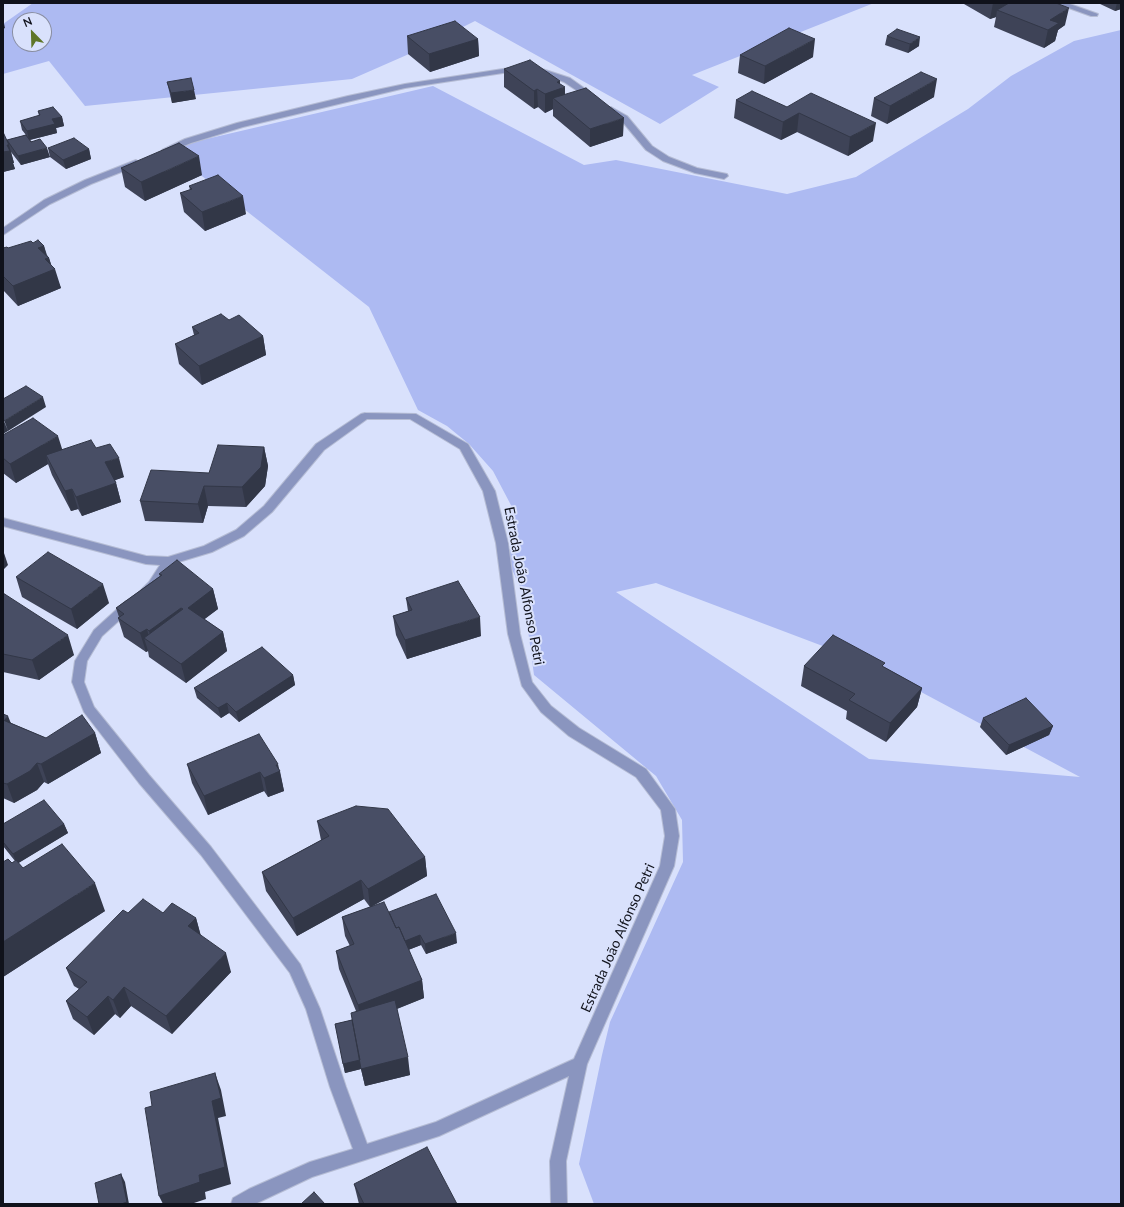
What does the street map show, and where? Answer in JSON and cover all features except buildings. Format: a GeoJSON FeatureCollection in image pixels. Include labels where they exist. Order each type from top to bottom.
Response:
{"type":"FeatureCollection","features":[{"type":"Feature","properties":{"kind":"street"},"geometry":{"type":"LineString","coordinates":[[1059,3],[1094,14]]}},
{"type":"Feature","properties":{"kind":"street"},"geometry":{"type":"LineString","coordinates":[[160,153],[188,141],[240,125],[405,86],[516,69],[536,69],[567,80],[604,104],[624,118],[650,148],[666,159],[695,170],[724,176]]}},
{"type":"Feature","properties":{"kind":"street"},"geometry":{"type":"LineString","coordinates":[[3,232],[47,202],[88,182],[145,159]]}},
{"type":"Feature","properties":{"kind":"street","name":"Estrada João Alfonso Petri"},"geometry":{"type":"LineString","coordinates":[[3,522],[146,560],[168,560],[208,549],[240,533],[268,509],[320,447],[365,416],[412,416],[464,447],[489,491],[502,543],[514,634],[526,682],[546,709],[574,732],[641,773],[668,809],[672,836],[667,866],[579,1064],[558,1161],[559,1204]]}},
{"type":"Feature","properties":{"kind":"street"},"geometry":{"type":"LineString","coordinates":[[168,560],[152,585],[98,633],[81,661],[78,682],[90,709],[144,779],[206,851],[295,969],[313,1009],[338,1087],[362,1153]]}},
{"type":"Feature","properties":{"kind":"street"},"geometry":{"type":"LineString","coordinates":[[239,1204],[255,1195],[310,1170],[439,1129],[579,1064]]}},
{"type":"Feature","properties":{"kind":"shaded area"},"geometry":{"type":"Polygon","coordinates":[[[33,3],[874,3],[692,75],[719,87],[660,124],[475,21],[409,54],[352,79],[85,106],[49,61],[3,74],[3,24],[12,18],[12,52],[52,52],[52,12],[20,12],[33,3]]]}},
{"type":"Feature","properties":{"kind":"shaded area"},"geometry":{"type":"Polygon","coordinates":[[[1121,30],[1121,1204],[594,1204],[579,1164],[602,1055],[610,1022],[683,862],[682,820],[656,776],[534,675],[523,593],[509,563],[513,509],[493,471],[469,444],[447,426],[418,410],[369,307],[170,151],[198,141],[433,86],[584,165],[616,160],[787,194],[856,177],[968,109],[1011,76],[1074,41],[1121,30]],[[656,583],[616,592],[869,759],[1080,777],[865,662],[656,583]]]}}]}
